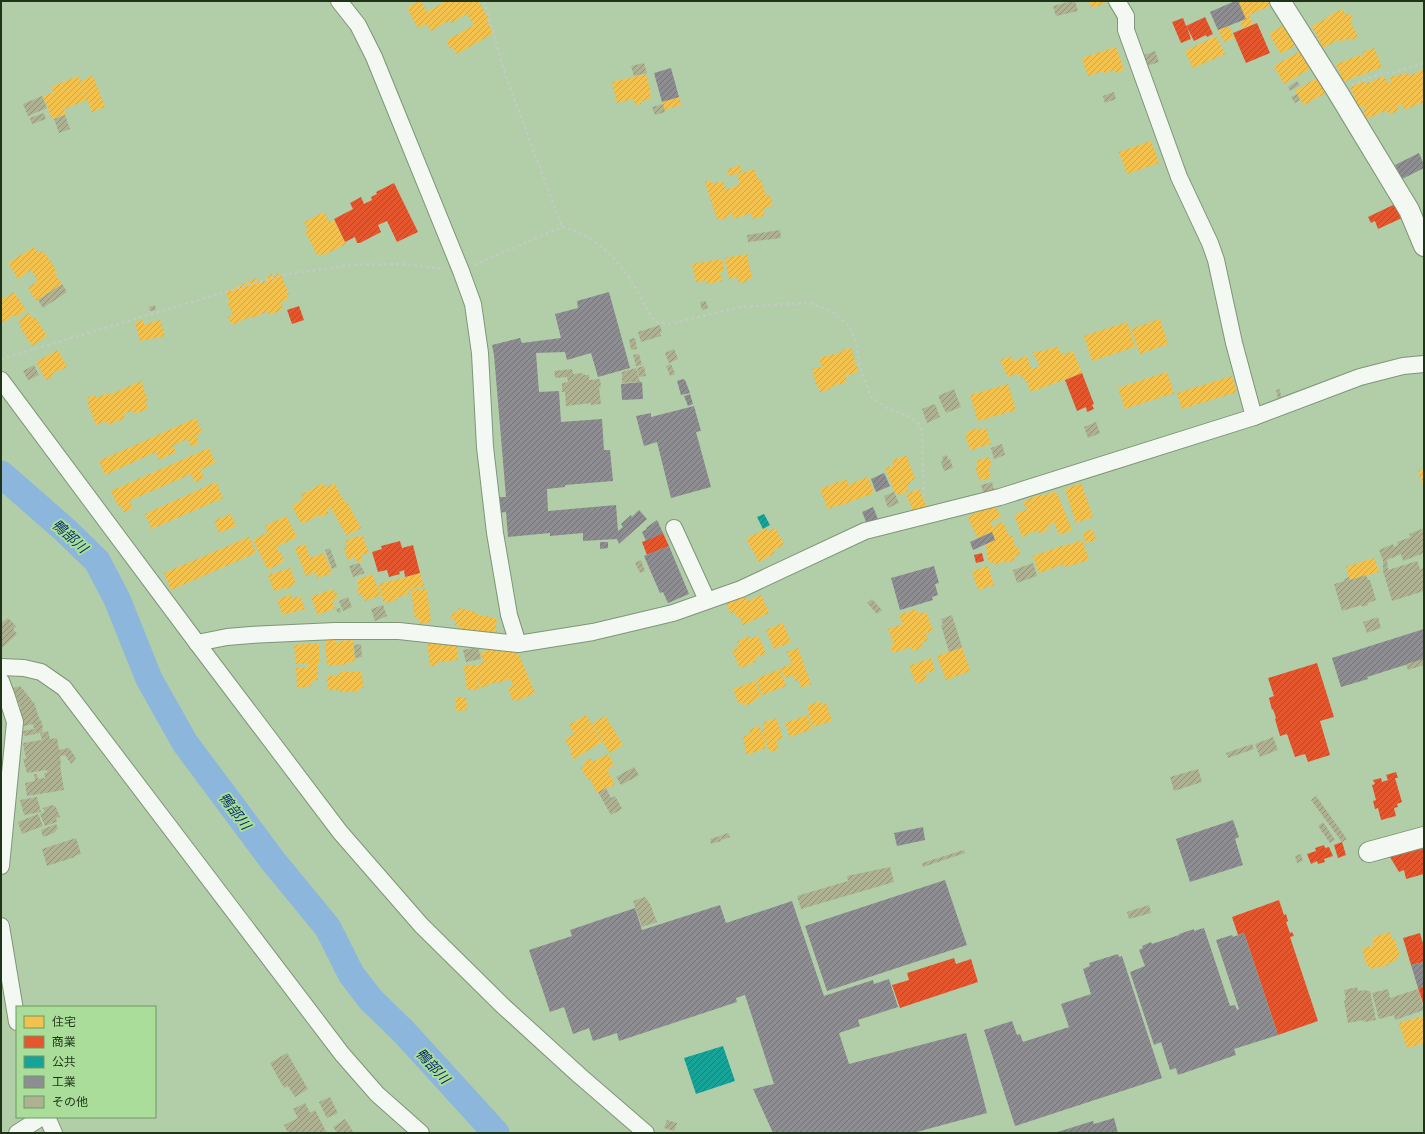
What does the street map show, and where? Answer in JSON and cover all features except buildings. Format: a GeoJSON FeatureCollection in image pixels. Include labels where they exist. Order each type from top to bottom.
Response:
{"type":"FeatureCollection","features":[{"type":"Feature","properties":{"kind":"street"},"geometry":{"type":"LineString","coordinates":[[339,1],[358,24],[374,57],[473,304],[480,353],[486,447],[496,533],[509,615],[518,644]]}},
{"type":"Feature","properties":{"kind":"street"},"geometry":{"type":"LineString","coordinates":[[1117,1],[1126,16],[1126,30],[1179,177],[1210,243],[1216,260],[1234,344],[1254,417]]}},
{"type":"Feature","properties":{"kind":"street"},"geometry":{"type":"LineString","coordinates":[[1280,1],[1337,91],[1409,210],[1424,246]]}},
{"type":"Feature","properties":{"kind":"street"},"geometry":{"type":"LineString","coordinates":[[197,643],[227,637],[251,635],[335,631],[399,631],[518,644],[593,632],[673,613],[741,589],[864,531],[925,517],[1000,497],[1254,417],[1360,376],[1403,366],[1424,364]]}},
{"type":"Feature","properties":{"kind":"street"},"geometry":{"type":"LineString","coordinates":[[1,380],[340,832],[421,925],[502,1005],[580,1076],[646,1133]]}},
{"type":"Feature","properties":{"kind":"street"},"geometry":{"type":"LineString","coordinates":[[674,528],[707,600]]}},
{"type":"Feature","properties":{"kind":"street"},"geometry":{"type":"LineString","coordinates":[[1,667],[24,668],[41,672],[64,688],[342,1054],[378,1094],[421,1133]]}},
{"type":"Feature","properties":{"kind":"street"},"geometry":{"type":"LineString","coordinates":[[1,681],[15,722],[1,866]]}},
{"type":"Feature","properties":{"kind":"street"},"geometry":{"type":"LineString","coordinates":[[1369,852],[1424,837]]}},
{"type":"Feature","properties":{"kind":"street"},"geometry":{"type":"LineString","coordinates":[[1,926],[16,1016]]}},
{"type":"Feature","properties":{"kind":"street"},"geometry":{"type":"LineString","coordinates":[[17,1133],[40,1118]]}},
{"type":"Feature","properties":{"kind":"street"},"geometry":{"type":"LineString","coordinates":[[47,1118],[54,1133]]}},
{"type":"Feature","properties":{"kind":"path"},"geometry":{"type":"LineString","coordinates":[[484,1],[505,74],[562,227]]}},
{"type":"Feature","properties":{"kind":"path"},"geometry":{"type":"LineString","coordinates":[[1337,91],[1380,74],[1393,73],[1424,63]]}},
{"type":"Feature","properties":{"kind":"path"},"geometry":{"type":"LineString","coordinates":[[1,359],[282,275],[359,265],[400,264],[461,271],[562,227],[572,229],[590,238],[614,257],[635,285],[647,310],[656,322],[670,324],[740,307],[785,304],[810,303],[831,311],[848,326],[856,342],[860,368],[870,397],[887,408],[910,417],[918,423],[922,431],[925,517]]}},
{"type":"Feature","properties":{"kind":"waterway","name":"鴨部川"},"geometry":{"type":"LineString","coordinates":[[1,474],[64,529],[97,561],[117,599],[149,679],[185,743],[273,861],[328,928],[351,974],[371,1000],[404,1032],[496,1133]]}}]}
